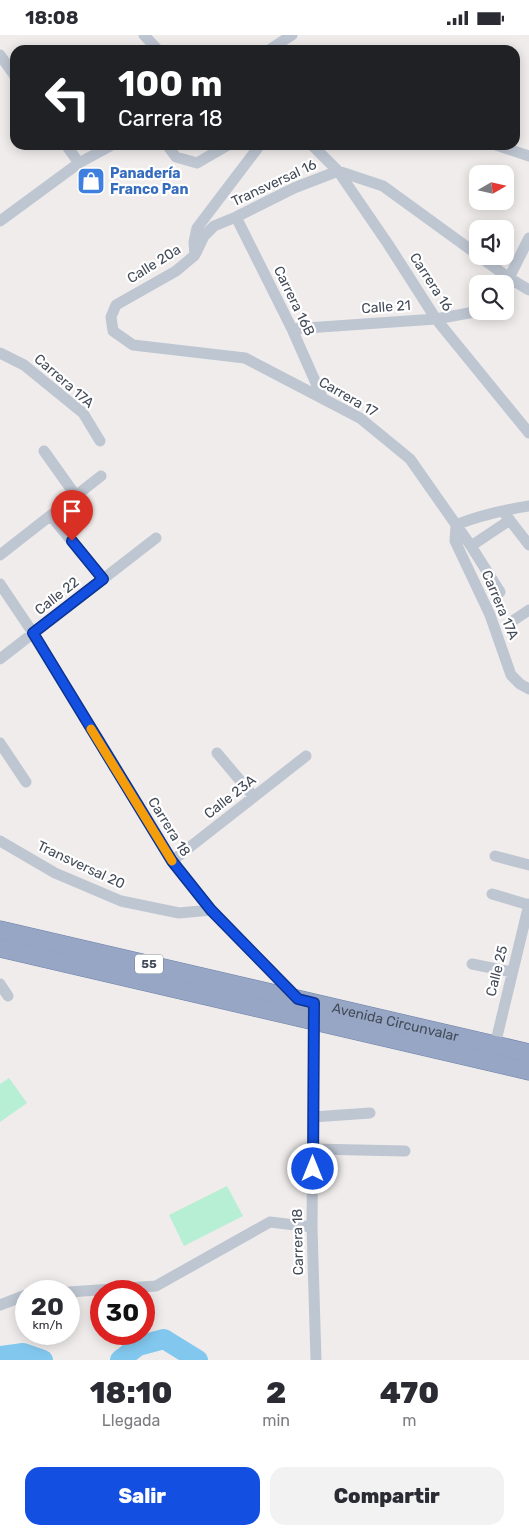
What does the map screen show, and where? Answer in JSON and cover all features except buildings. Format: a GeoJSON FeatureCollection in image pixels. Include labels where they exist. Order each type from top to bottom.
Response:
{"type":"FeatureCollection","features":[{"type":"Feature","properties":{"kind":"highway","name":"Avenida Circunvalar"},"geometry":{"type":"LineString","coordinates":[[0,930],[309,1008],[529,1071]]}},
{"type":"Feature","properties":{"kind":"highway","name":"Avenida Circunvalar"},"geometry":{"type":"LineString","coordinates":[[1,949],[294,1016],[309,1008]]}},
{"type":"Feature","properties":{"kind":"highway","name":"Avenida Circunvalar"},"geometry":{"type":"LineString","coordinates":[[367,1024],[495,1045],[529,1053]]}},
{"type":"Feature","properties":{"kind":"street"},"geometry":{"type":"LineString","coordinates":[[144,35],[153,45]]}},
{"type":"Feature","properties":{"kind":"street"},"geometry":{"type":"LineString","coordinates":[[277,45],[292,35]]}},
{"type":"Feature","properties":{"kind":"street"},"geometry":{"type":"LineString","coordinates":[[0,55],[10,69]]}},
{"type":"Feature","properties":{"kind":"street"},"geometry":{"type":"LineString","coordinates":[[70,150],[79,163]]}},
{"type":"Feature","properties":{"kind":"street"},"geometry":{"type":"LineString","coordinates":[[0,221],[79,163],[103,150]]}},
{"type":"Feature","properties":{"kind":"street"},"geometry":{"type":"LineString","coordinates":[[171,150],[176,157],[197,163],[219,150]]}},
{"type":"Feature","properties":{"kind":"street","name":"Calle 20a"},"geometry":{"type":"LineString","coordinates":[[113,331],[111,317],[116,305],[176,271],[195,255],[194,241],[197,228],[256,150]]}},
{"type":"Feature","properties":{"kind":"street","name":"Carrera 16"},"geometry":{"type":"LineString","coordinates":[[317,150],[338,171],[436,319],[529,433]]}},
{"type":"Feature","properties":{"kind":"street"},"geometry":{"type":"LineString","coordinates":[[511,150],[529,156]]}},
{"type":"Feature","properties":{"kind":"street","name":"Transversal 16"},"geometry":{"type":"LineString","coordinates":[[195,255],[204,236],[214,226],[338,171],[383,186],[469,249]]}},
{"type":"Feature","properties":{"kind":"street","name":"Carrera 16B"},"geometry":{"type":"LineString","coordinates":[[236,217],[292,329],[323,399]]}},
{"type":"Feature","properties":{"kind":"street"},"geometry":{"type":"LineString","coordinates":[[510,275],[529,238]]}},
{"type":"Feature","properties":{"kind":"street","name":"Transversal 16"},"geometry":{"type":"LineString","coordinates":[[491,265],[505,275]]}},
{"type":"Feature","properties":{"kind":"street","name":"Transversal 16"},"geometry":{"type":"LineString","coordinates":[[514,281],[529,289]]}},
{"type":"Feature","properties":{"kind":"street","name":"Calle 21"},"geometry":{"type":"LineString","coordinates":[[292,329],[436,319],[469,313]]}},
{"type":"Feature","properties":{"kind":"street","name":"Carrera 17"},"geometry":{"type":"LineString","coordinates":[[113,331],[133,345],[245,358],[360,418],[410,459],[472,546],[500,592]]}},
{"type":"Feature","properties":{"kind":"street","name":"Carrera 17A"},"geometry":{"type":"LineString","coordinates":[[0,353],[24,365],[83,413],[100,441]]}},
{"type":"Feature","properties":{"kind":"street"},"geometry":{"type":"LineString","coordinates":[[44,451],[76,496]]}},
{"type":"Feature","properties":{"kind":"street"},"geometry":{"type":"LineString","coordinates":[[0,555],[101,476]]}},
{"type":"Feature","properties":{"kind":"street"},"geometry":{"type":"LineString","coordinates":[[456,525],[472,519],[506,515],[529,506]]}},
{"type":"Feature","properties":{"kind":"street"},"geometry":{"type":"LineString","coordinates":[[506,515],[529,545]]}},
{"type":"Feature","properties":{"kind":"street"},"geometry":{"type":"LineString","coordinates":[[472,546],[506,515]]}},
{"type":"Feature","properties":{"kind":"street"},"geometry":{"type":"LineString","coordinates":[[51,516],[103,579]]}},
{"type":"Feature","properties":{"kind":"street","name":"Carrera 17A"},"geometry":{"type":"LineString","coordinates":[[456,525],[455,541],[490,615],[511,675],[520,684],[529,689]]}},
{"type":"Feature","properties":{"kind":"street","name":"Calle 22"},"geometry":{"type":"LineString","coordinates":[[0,659],[156,538]]}},
{"type":"Feature","properties":{"kind":"street","name":"Carrera 18"},"geometry":{"type":"LineString","coordinates":[[0,584],[33,633],[172,861],[211,910],[309,1008],[313,1117],[312,1227],[316,1360]]}},
{"type":"Feature","properties":{"kind":"street"},"geometry":{"type":"LineString","coordinates":[[514,620],[529,610]]}},
{"type":"Feature","properties":{"kind":"street"},"geometry":{"type":"LineString","coordinates":[[0,743],[26,782]]}},
{"type":"Feature","properties":{"kind":"street"},"geometry":{"type":"LineString","coordinates":[[216,753],[254,797]]}},
{"type":"Feature","properties":{"kind":"street","name":"Calle 23A"},"geometry":{"type":"LineString","coordinates":[[172,861],[306,757]]}},
{"type":"Feature","properties":{"kind":"street","name":"Transversal 20"},"geometry":{"type":"LineString","coordinates":[[0,841],[55,873],[121,901],[179,913],[211,910]]}},
{"type":"Feature","properties":{"kind":"street"},"geometry":{"type":"LineString","coordinates":[[495,856],[529,865]]}},
{"type":"Feature","properties":{"kind":"street"},"geometry":{"type":"LineString","coordinates":[[492,894],[529,904]]}},
{"type":"Feature","properties":{"kind":"street","name":"Calle 25"},"geometry":{"type":"LineString","coordinates":[[495,1045],[529,904]]}},
{"type":"Feature","properties":{"kind":"street"},"geometry":{"type":"LineString","coordinates":[[1,949],[24,935]]}},
{"type":"Feature","properties":{"kind":"street"},"geometry":{"type":"LineString","coordinates":[[472,963],[512,973]]}},
{"type":"Feature","properties":{"kind":"street"},"geometry":{"type":"LineString","coordinates":[[0,984],[8,996]]}},
{"type":"Feature","properties":{"kind":"street"},"geometry":{"type":"LineString","coordinates":[[313,1117],[370,1113]]}},
{"type":"Feature","properties":{"kind":"street"},"geometry":{"type":"LineString","coordinates":[[313,1149],[405,1151]]}},
{"type":"Feature","properties":{"kind":"street"},"geometry":{"type":"LineString","coordinates":[[80,1291],[156,1286],[270,1222],[312,1227]]}},
{"type":"Feature","properties":{"kind":"street"},"geometry":{"type":"LineString","coordinates":[[0,1305],[15,1299]]}},
{"type":"Feature","properties":{"kind":"green space"},"geometry":{"type":"Polygon","coordinates":[[[9,1078],[27,1103],[0,1122],[0,1084],[9,1078]]]}},
{"type":"Feature","properties":{"kind":"green space"},"geometry":{"type":"Polygon","coordinates":[[[227,1186],[243,1216],[184,1246],[169,1215],[227,1186]]]}},
{"type":"Feature","properties":{"kind":"waterway"},"geometry":{"type":"LineString","coordinates":[[120,1360],[138,1346],[164,1339],[198,1360]]}},
{"type":"Feature","properties":{"kind":"waterway"},"geometry":{"type":"LineString","coordinates":[[0,1356],[23,1353],[43,1360]]}},
{"type":"Feature","properties":{"kind":"slow traffic"},"geometry":{"type":"LineString","coordinates":[[91,729],[172,861]]}},
{"type":"Feature","properties":{"kind":"place","name":"Panadería Franco Pan"},"geometry":{"type":"Point","coordinates":[91,181]}},
{"type":"Feature","properties":{"kind":"route"},"geometry":{"type":"LineString","coordinates":[[72,541],[103,579],[33,633],[172,861],[211,910],[298,999],[314,1003],[313,1169]]}}]}
